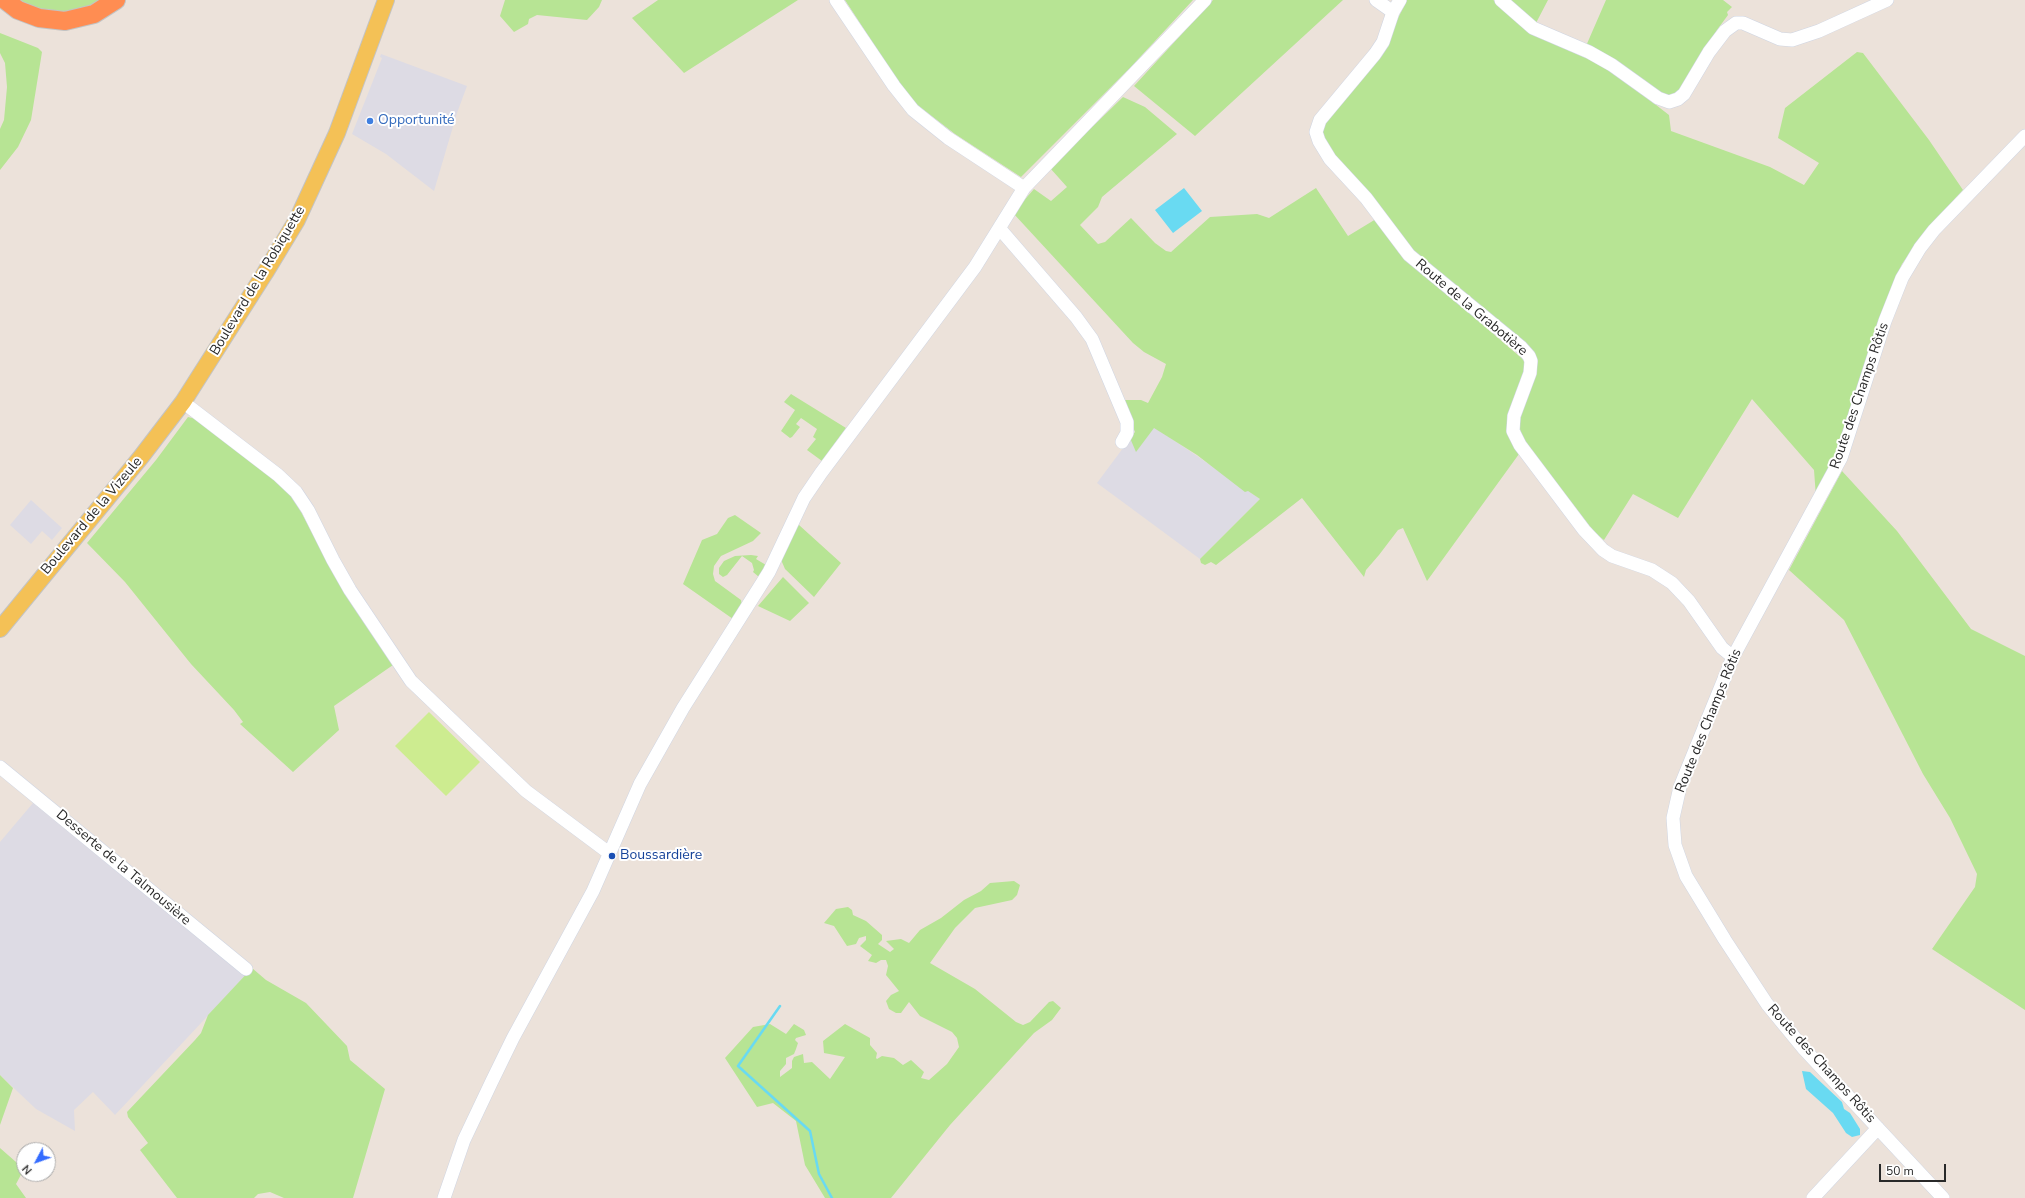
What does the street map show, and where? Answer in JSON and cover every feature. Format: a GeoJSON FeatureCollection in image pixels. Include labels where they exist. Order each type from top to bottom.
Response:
{"type":"FeatureCollection","features":[{"type":"Feature","properties":{"kind":"highway"},"geometry":{"type":"LineString","coordinates":[[5,0],[18,10],[39,18],[65,21],[94,14],[116,0]]}},
{"type":"Feature","properties":{"kind":"main road","name":"Boulevard de la Robiquette"},"geometry":{"type":"LineString","coordinates":[[183,402],[266,273],[296,220],[342,122],[386,0]]}},
{"type":"Feature","properties":{"kind":"main road","name":"Boulevard de la Vizeule"},"geometry":{"type":"LineString","coordinates":[[0,629],[141,457],[183,402]]}},
{"type":"Feature","properties":{"kind":"street"},"geometry":{"type":"LineString","coordinates":[[836,0],[894,86],[913,110],[948,138],[1024,188]]}},
{"type":"Feature","properties":{"kind":"street"},"geometry":{"type":"LineString","coordinates":[[444,1198],[464,1140],[513,1038],[593,892],[609,853],[654,759],[680,714],[769,572],[804,498],[970,273],[1000,229],[1024,188],[1205,0]]}},
{"type":"Feature","properties":{"kind":"street"},"geometry":{"type":"LineString","coordinates":[[1376,0],[1393,12]]}},
{"type":"Feature","properties":{"kind":"street","name":"Route de la Grabotière"},"geometry":{"type":"LineString","coordinates":[[1400,0],[1393,12],[1388,31],[1375,54],[1320,120],[1316,132],[1330,159],[1366,198],[1408,255],[1521,347],[1529,356],[1531,362],[1530,373],[1512,424],[1513,431],[1520,445],[1593,540],[1612,556],[1652,570],[1672,583],[1689,601],[1722,648],[1733,658]]}},
{"type":"Feature","properties":{"kind":"street"},"geometry":{"type":"LineString","coordinates":[[1501,0],[1533,28],[1589,52],[1612,64],[1658,98],[1669,102],[1678,99],[1684,94],[1709,52],[1725,31],[1736,23],[1743,23],[1780,39],[1792,40],[1819,31],[1887,0]]}},
{"type":"Feature","properties":{"kind":"street","name":"Route des Champs Rôtis"},"geometry":{"type":"LineString","coordinates":[[1943,1198],[1804,1049],[1767,1004],[1695,893],[1686,876],[1674,845],[1673,818],[1680,787],[1733,658],[1841,458],[1885,321],[1902,278],[1916,253],[1934,230],[2025,136]]}},
{"type":"Feature","properties":{"kind":"street"},"geometry":{"type":"LineString","coordinates":[[1000,229],[1076,317],[1092,339],[1127,422],[1127,433],[1122,442]]}},
{"type":"Feature","properties":{"kind":"street"},"geometry":{"type":"LineString","coordinates":[[183,402],[278,475],[296,492],[308,510],[350,590],[411,681],[526,792],[609,853]]}},
{"type":"Feature","properties":{"kind":"street","name":"Desserte de la Talmousière"},"geometry":{"type":"LineString","coordinates":[[0,767],[246,969]]}},
{"type":"Feature","properties":{"kind":"street"},"geometry":{"type":"LineString","coordinates":[[1813,1198],[1878,1128]]}},
{"type":"Feature","properties":{"kind":"shaded area"},"geometry":{"type":"Polygon","coordinates":[[[381,54],[467,86],[457,113],[434,191],[386,154],[352,134],[382,58],[380,57],[381,54]]]}},
{"type":"Feature","properties":{"kind":"shaded area"},"geometry":{"type":"Polygon","coordinates":[[[1126,410],[1137,415],[1260,499],[1200,559],[1097,483],[1135,432],[1126,410]]]}},
{"type":"Feature","properties":{"kind":"shaded area"},"geometry":{"type":"Polygon","coordinates":[[[31,500],[62,528],[52,540],[42,531],[31,544],[10,525],[31,500]]]}},
{"type":"Feature","properties":{"kind":"shaded area"},"geometry":{"type":"Polygon","coordinates":[[[33,803],[245,976],[115,1115],[93,1092],[74,1110],[75,1131],[36,1109],[0,1075],[0,842],[33,803]]]}},
{"type":"Feature","properties":{"kind":"green space"},"geometry":{"type":"Polygon","coordinates":[[[17,0],[107,0],[87,10],[49,14],[17,0]]]}},
{"type":"Feature","properties":{"kind":"green space"},"geometry":{"type":"Polygon","coordinates":[[[505,0],[602,0],[599,7],[587,20],[537,15],[529,19],[528,24],[514,32],[500,16],[505,0]]]}},
{"type":"Feature","properties":{"kind":"green space"},"geometry":{"type":"Polygon","coordinates":[[[658,0],[798,0],[684,73],[632,18],[658,0]]]}},
{"type":"Feature","properties":{"kind":"green space"},"geometry":{"type":"Polygon","coordinates":[[[845,0],[1193,0],[1130,68],[1021,177],[955,134],[916,104],[904,91],[845,0]]]}},
{"type":"Feature","properties":{"kind":"green space"},"geometry":{"type":"Polygon","coordinates":[[[1213,0],[1343,0],[1195,136],[1134,86],[1213,0]]]}},
{"type":"Feature","properties":{"kind":"green space"},"geometry":{"type":"Polygon","coordinates":[[[1407,0],[1493,0],[1504,6],[1523,27],[1568,50],[1598,63],[1629,84],[1669,115],[1671,131],[1770,167],[1804,185],[1819,163],[1778,138],[1785,108],[1857,52],[1863,53],[1929,140],[1963,190],[1927,229],[1902,264],[1891,289],[1844,433],[1816,497],[1814,470],[1752,399],[1678,518],[1633,494],[1604,540],[1595,533],[1523,439],[1519,426],[1519,415],[1535,366],[1420,259],[1333,155],[1321,136],[1328,115],[1396,22],[1407,0]]]}},
{"type":"Feature","properties":{"kind":"green space"},"geometry":{"type":"Polygon","coordinates":[[[1507,0],[1548,0],[1536,23],[1507,0]]]}},
{"type":"Feature","properties":{"kind":"green space"},"geometry":{"type":"Polygon","coordinates":[[[1606,0],[1723,0],[1732,7],[1727,12],[1728,15],[1717,30],[1681,92],[1667,97],[1586,46],[1606,0]]]}},
{"type":"Feature","properties":{"kind":"green space"},"geometry":{"type":"Polygon","coordinates":[[[0,33],[38,48],[42,52],[31,120],[18,147],[0,170],[0,129],[4,120],[7,87],[5,63],[0,53],[0,33]]]}},
{"type":"Feature","properties":{"kind":"green space"},"geometry":{"type":"Polygon","coordinates":[[[1123,97],[1145,107],[1177,134],[1102,197],[1098,207],[1080,225],[1098,244],[1105,242],[1131,218],[1155,243],[1166,251],[1171,252],[1210,217],[1257,214],[1269,218],[1316,188],[1348,236],[1376,219],[1399,253],[1525,361],[1527,367],[1517,389],[1507,421],[1508,433],[1519,454],[1427,581],[1403,528],[1398,530],[1366,570],[1364,577],[1302,498],[1216,565],[1211,562],[1205,565],[1201,563],[1200,559],[1260,499],[1248,491],[1245,492],[1197,455],[1154,428],[1136,452],[1130,438],[1135,432],[1122,400],[1141,400],[1148,403],[1162,377],[1166,364],[1144,352],[1133,343],[1013,213],[1034,189],[1051,201],[1067,187],[1050,168],[1123,97]]]}},
{"type":"Feature","properties":{"kind":"green space"},"geometry":{"type":"Polygon","coordinates":[[[791,394],[846,428],[822,461],[807,450],[816,439],[813,437],[817,429],[801,418],[796,424],[800,427],[792,437],[790,438],[781,431],[795,410],[784,402],[791,394]]]}},
{"type":"Feature","properties":{"kind":"green space"},"geometry":{"type":"Polygon","coordinates":[[[188,417],[196,419],[291,493],[344,592],[393,665],[334,706],[339,730],[293,772],[240,724],[243,722],[234,710],[191,664],[125,582],[87,543],[156,460],[188,417]]]}},
{"type":"Feature","properties":{"kind":"green space"},"geometry":{"type":"Polygon","coordinates":[[[1842,471],[1897,531],[1971,629],[2025,656],[2025,1010],[1932,949],[1975,887],[1977,874],[1950,818],[1923,774],[1844,620],[1789,570],[1842,471]]]}},
{"type":"Feature","properties":{"kind":"green space"},"geometry":{"type":"Polygon","coordinates":[[[735,515],[761,533],[753,541],[721,556],[714,566],[713,574],[715,581],[741,600],[742,606],[733,619],[683,584],[702,540],[717,534],[728,518],[735,515]]]}},
{"type":"Feature","properties":{"kind":"green space"},"geometry":{"type":"Polygon","coordinates":[[[799,525],[841,563],[814,597],[785,569],[782,562],[782,558],[796,526],[799,525]]]}},
{"type":"Feature","properties":{"kind":"green space"},"geometry":{"type":"Polygon","coordinates":[[[751,555],[758,556],[756,559],[766,565],[759,577],[753,572],[754,570],[752,563],[742,556],[727,575],[723,577],[719,574],[719,568],[724,561],[735,556],[751,555]]]}},
{"type":"Feature","properties":{"kind":"green space"},"geometry":{"type":"Polygon","coordinates":[[[783,577],[809,603],[790,621],[758,606],[783,577]]]}},
{"type":"Feature","properties":{"kind":"green space"},"geometry":{"type":"Polygon","coordinates":[[[429,712],[480,762],[446,796],[395,746],[429,712]]]}},
{"type":"Feature","properties":{"kind":"green space"},"geometry":{"type":"Polygon","coordinates":[[[1014,881],[1020,885],[1017,895],[1012,900],[975,908],[955,928],[930,963],[975,989],[1016,1022],[1023,1025],[1030,1022],[1049,1002],[1053,1001],[1061,1008],[1052,1020],[1034,1033],[950,1125],[891,1198],[825,1198],[805,1165],[796,1121],[773,1103],[757,1107],[725,1058],[753,1027],[770,1024],[786,1034],[794,1024],[804,1030],[806,1035],[796,1038],[795,1040],[798,1043],[794,1054],[786,1058],[786,1064],[780,1071],[780,1077],[792,1068],[792,1061],[794,1057],[803,1054],[804,1063],[812,1062],[830,1079],[845,1057],[824,1053],[823,1041],[845,1024],[870,1038],[870,1045],[877,1053],[877,1059],[882,1056],[894,1058],[903,1065],[911,1060],[924,1072],[921,1078],[929,1080],[947,1064],[959,1047],[957,1038],[952,1032],[920,1016],[909,1002],[901,1013],[896,1013],[889,1009],[886,1001],[891,995],[899,991],[886,975],[888,966],[886,960],[881,960],[876,963],[868,961],[872,955],[860,946],[866,940],[866,936],[859,938],[856,944],[847,946],[834,926],[824,923],[836,909],[848,907],[852,910],[853,915],[866,921],[882,935],[882,940],[878,944],[890,952],[894,949],[886,941],[901,939],[909,943],[920,930],[941,918],[964,900],[981,891],[990,883],[1014,881]]]}},
{"type":"Feature","properties":{"kind":"green space"},"geometry":{"type":"Polygon","coordinates":[[[252,968],[266,980],[306,1003],[347,1046],[350,1060],[385,1089],[353,1198],[284,1198],[270,1192],[258,1194],[254,1198],[177,1198],[140,1150],[148,1143],[128,1117],[127,1112],[195,1040],[201,1033],[208,1015],[252,968]]]}},
{"type":"Feature","properties":{"kind":"green space"},"geometry":{"type":"Polygon","coordinates":[[[0,1075],[13,1088],[0,1125],[0,1075]]]}},
{"type":"Feature","properties":{"kind":"green space"},"geometry":{"type":"Polygon","coordinates":[[[0,1148],[16,1162],[16,1184],[26,1198],[0,1198],[0,1148]]]}},
{"type":"Feature","properties":{"kind":"water"},"geometry":{"type":"Polygon","coordinates":[[[1184,188],[1202,211],[1173,233],[1155,210],[1184,188]]]}},
{"type":"Feature","properties":{"kind":"water"},"geometry":{"type":"Polygon","coordinates":[[[1802,1071],[1810,1072],[1842,1102],[1844,1109],[1850,1113],[1860,1129],[1860,1135],[1852,1137],[1846,1133],[1833,1113],[1806,1089],[1802,1071]]]}},
{"type":"Feature","properties":{"kind":"waterway"},"geometry":{"type":"LineString","coordinates":[[780,1006],[738,1066],[810,1131],[819,1174],[832,1198]]}},
{"type":"Feature","properties":{"kind":"place","name":"Opportunité"},"geometry":{"type":"Point","coordinates":[370,121]}},
{"type":"Feature","properties":{"kind":"place","name":"Boussardière"},"geometry":{"type":"Point","coordinates":[612,856]}}]}
